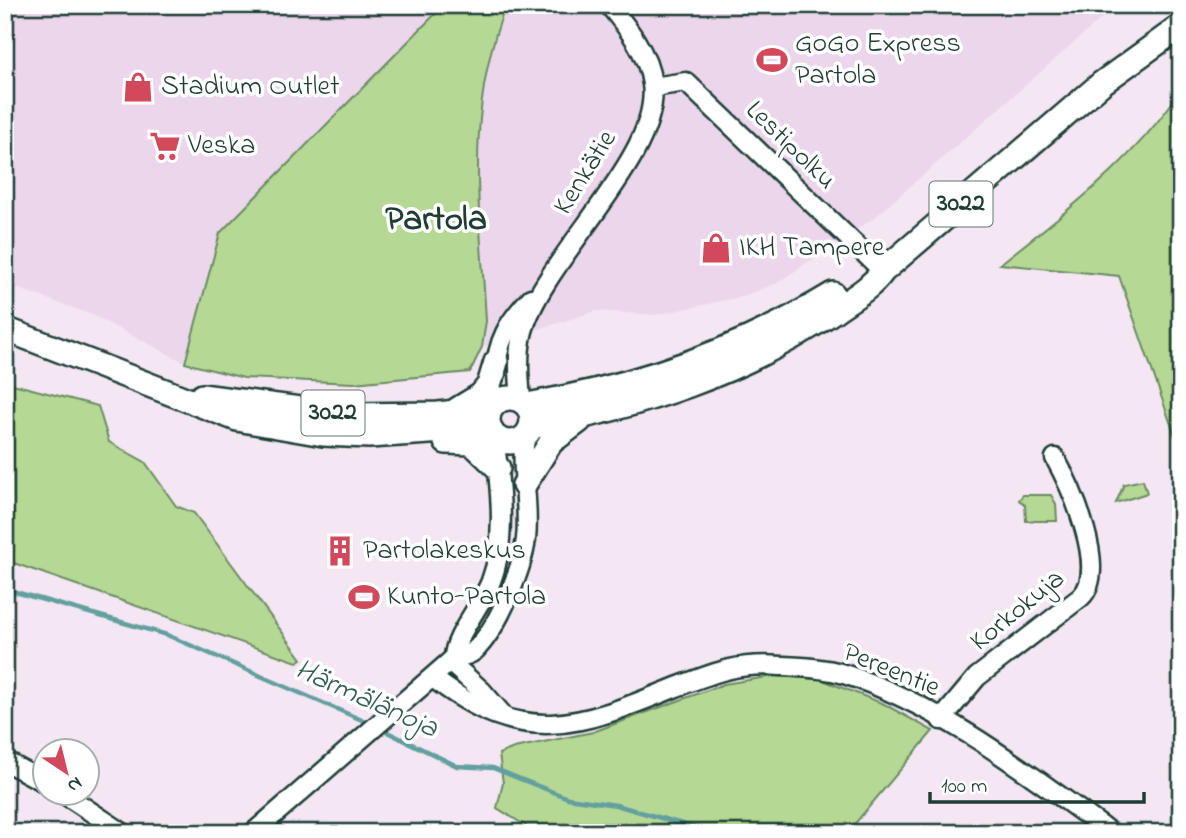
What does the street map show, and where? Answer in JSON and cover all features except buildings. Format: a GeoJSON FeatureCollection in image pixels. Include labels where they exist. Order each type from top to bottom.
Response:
{"type":"FeatureCollection","features":[{"type":"Feature","properties":{"kind":"main road","name":"3022"},"geometry":{"type":"LineString","coordinates":[[525,410],[584,417],[664,394],[761,356],[872,286],[883,271],[1106,80],[1122,61],[1181,9]]}},
{"type":"Feature","properties":{"kind":"main road"},"geometry":{"type":"LineString","coordinates":[[1106,80],[1181,26]]}},
{"type":"Feature","properties":{"kind":"main road","name":"3022"},"geometry":{"type":"LineString","coordinates":[[525,410],[540,392],[614,378],[624,384],[696,361],[761,334],[862,276],[883,271]]}},
{"type":"Feature","properties":{"kind":"main road","name":"3022"},"geometry":{"type":"LineString","coordinates":[[5,329],[237,419],[279,428],[323,434],[407,434],[492,418]]}},
{"type":"Feature","properties":{"kind":"main road"},"geometry":{"type":"LineString","coordinates":[[456,410],[481,395],[489,385],[496,362]]}},
{"type":"Feature","properties":{"kind":"main road","name":"3022"},"geometry":{"type":"LineString","coordinates":[[175,393],[346,415],[405,415],[456,410],[492,418]]}},
{"type":"Feature","properties":{"kind":"main road"},"geometry":{"type":"LineString","coordinates":[[508,397],[525,410],[505,441],[492,418],[508,397]]}},
{"type":"Feature","properties":{"kind":"main road"},"geometry":{"type":"LineString","coordinates":[[524,485],[551,442],[584,417]]}},
{"type":"Feature","properties":{"kind":"main road"},"geometry":{"type":"LineString","coordinates":[[407,434],[422,443],[472,443],[498,468]]}},
{"type":"Feature","properties":{"kind":"street"},"geometry":{"type":"LineString","coordinates":[[609,5],[645,55],[653,87]]}},
{"type":"Feature","properties":{"kind":"street","name":"Lestipolku"},"geometry":{"type":"LineString","coordinates":[[653,87],[686,82],[883,271]]}},
{"type":"Feature","properties":{"kind":"street","name":"Kenkätie"},"geometry":{"type":"LineString","coordinates":[[452,660],[454,648],[482,604],[496,566],[500,534],[498,468],[492,418],[496,362],[505,330],[541,288],[635,152],[653,87]]}},
{"type":"Feature","properties":{"kind":"street","name":"Kenkätie"},"geometry":{"type":"LineString","coordinates":[[452,660],[478,648],[507,597],[527,537],[522,334],[541,288]]}},
{"type":"Feature","properties":{"kind":"street","name":"Korkokuja"},"geometry":{"type":"LineString","coordinates":[[941,720],[977,677],[1081,597],[1091,584],[1093,570],[1075,501],[1055,458]]}},
{"type":"Feature","properties":{"kind":"street"},"geometry":{"type":"LineString","coordinates":[[253,833],[452,660],[503,716]]}},
{"type":"Feature","properties":{"kind":"street","name":"Pereentie"},"geometry":{"type":"LineString","coordinates":[[433,678],[462,699],[533,726],[564,725],[601,715],[737,665],[779,665],[842,673],[941,720],[990,749],[1111,833]]}},
{"type":"Feature","properties":{"kind":"street"},"geometry":{"type":"LineString","coordinates":[[5,761],[32,775]]}},
{"type":"Feature","properties":{"kind":"street"},"geometry":{"type":"LineString","coordinates":[[81,806],[123,833]]}},
{"type":"Feature","properties":{"kind":"shaded area"},"geometry":{"type":"Polygon","coordinates":[[[5,5],[1117,5],[874,218],[777,283],[741,297],[656,315],[596,311],[482,347],[470,372],[353,383],[244,378],[186,363],[90,314],[5,284],[5,5]]]}},
{"type":"Feature","properties":{"kind":"green space"},"geometry":{"type":"Polygon","coordinates":[[[444,5],[506,5],[484,84],[480,123],[479,200],[486,321],[482,347],[470,372],[353,383],[244,378],[185,363],[220,233],[444,5]]]}},
{"type":"Feature","properties":{"kind":"green space"},"geometry":{"type":"Polygon","coordinates":[[[1181,90],[1181,453],[1119,276],[1000,264],[1074,205],[1120,163],[1142,140],[1181,90]]]}},
{"type":"Feature","properties":{"kind":"green space"},"geometry":{"type":"Polygon","coordinates":[[[5,382],[98,406],[109,442],[145,462],[176,506],[194,513],[302,659],[297,662],[5,560],[5,382]]]}},
{"type":"Feature","properties":{"kind":"green space"},"geometry":{"type":"Polygon","coordinates":[[[1143,480],[1147,493],[1116,503],[1124,484],[1143,480]]]}},
{"type":"Feature","properties":{"kind":"green space"},"geometry":{"type":"Polygon","coordinates":[[[1023,495],[1051,495],[1056,504],[1057,521],[1026,521],[1025,505],[1019,500],[1023,495]]]}},
{"type":"Feature","properties":{"kind":"green space"},"geometry":{"type":"Polygon","coordinates":[[[774,676],[820,679],[884,704],[933,731],[847,833],[522,833],[526,826],[497,808],[503,783],[499,754],[514,748],[593,732],[724,684],[774,676]]]}},
{"type":"Feature","properties":{"kind":"waterway","name":"Härmälänoja"},"geometry":{"type":"LineString","coordinates":[[5,589],[167,635],[371,724]]}},
{"type":"Feature","properties":{"kind":"waterway","name":"Härmälänoja"},"geometry":{"type":"LineString","coordinates":[[379,728],[457,766],[493,768],[568,798],[616,805],[713,833]]}},
{"type":"Feature","properties":{"kind":"place","name":"GoGo Express Partola"},"geometry":{"type":"Point","coordinates":[772,60]}},
{"type":"Feature","properties":{"kind":"place","name":"Stadium Outlet"},"geometry":{"type":"Point","coordinates":[138,87]}},
{"type":"Feature","properties":{"kind":"place","name":"Veska"},"geometry":{"type":"Point","coordinates":[165,146]}},
{"type":"Feature","properties":{"kind":"place","name":"IKH Tampere"},"geometry":{"type":"Point","coordinates":[716,248]}},
{"type":"Feature","properties":{"kind":"place","name":"Partolakeskus"},"geometry":{"type":"Point","coordinates":[340,551]}},
{"type":"Feature","properties":{"kind":"place","name":"Kunto-Partola"},"geometry":{"type":"Point","coordinates":[364,597]}},
{"type":"Feature","properties":{"kind":"district","name":"Partola"},"geometry":{"type":"Point","coordinates":[436,220]}}]}
